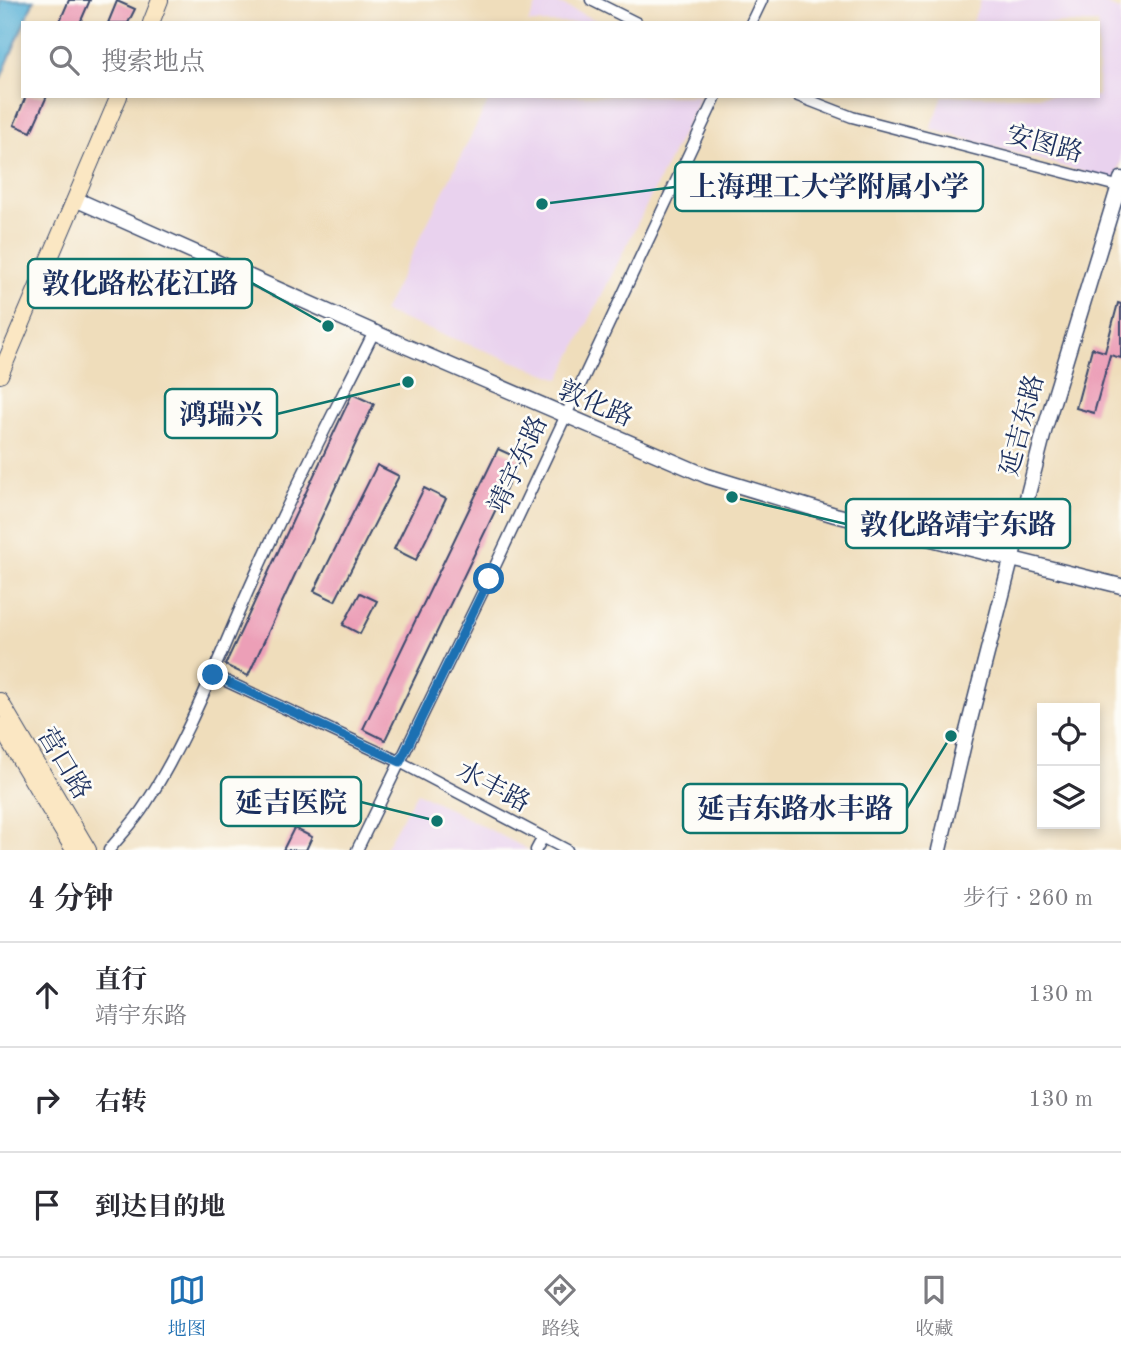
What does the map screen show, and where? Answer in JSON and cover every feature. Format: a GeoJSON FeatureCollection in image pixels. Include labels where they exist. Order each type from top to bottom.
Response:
{"type":"FeatureCollection","features":[{"type":"Feature","properties":{"kind":"main road"},"geometry":{"type":"LineString","coordinates":[[152,21],[160,0]]}},
{"type":"Feature","properties":{"kind":"main road"},"geometry":{"type":"LineString","coordinates":[[0,375],[118,98]]}},
{"type":"Feature","properties":{"kind":"main road","name":"营口路"},"geometry":{"type":"LineString","coordinates":[[0,701],[88,850]]}},
{"type":"Feature","properties":{"kind":"main road","name":"营口路"},"geometry":{"type":"LineString","coordinates":[[0,726],[74,850]]}},
{"type":"Feature","properties":{"kind":"street"},"geometry":{"type":"LineString","coordinates":[[591,0],[633,21]]}},
{"type":"Feature","properties":{"kind":"street"},"geometry":{"type":"LineString","coordinates":[[752,21],[762,0]]}},
{"type":"Feature","properties":{"kind":"street","name":"靖宇东路"},"geometry":{"type":"LineString","coordinates":[[357,850],[715,98]]}},
{"type":"Feature","properties":{"kind":"street","name":"安图路"},"geometry":{"type":"LineString","coordinates":[[802,98],[852,117],[1120,184]]}},
{"type":"Feature","properties":{"kind":"street","name":"延吉东路"},"geometry":{"type":"LineString","coordinates":[[939,850],[965,739],[1059,379],[1120,184]]}},
{"type":"Feature","properties":{"kind":"street","name":"敦化路"},"geometry":{"type":"LineString","coordinates":[[75,200],[565,416],[736,487],[835,515],[1121,586]]}},
{"type":"Feature","properties":{"kind":"street"},"geometry":{"type":"LineString","coordinates":[[109,850],[144,807],[163,776],[213,675],[252,580],[374,332]]}},
{"type":"Feature","properties":{"kind":"street","name":"水丰路"},"geometry":{"type":"LineString","coordinates":[[213,675],[400,762],[567,850]]}},
{"type":"Feature","properties":{"kind":"street"},"geometry":{"type":"LineString","coordinates":[[536,850],[543,837]]}},
{"type":"Feature","properties":{"kind":"shaded area"},"geometry":{"type":"Polygon","coordinates":[[[539,0],[551,0],[598,21],[529,21],[539,0]]]}},
{"type":"Feature","properties":{"kind":"shaded area"},"geometry":{"type":"Polygon","coordinates":[[[981,0],[1096,0],[1121,11],[1121,161],[1115,181],[931,129],[942,98],[1100,98],[1100,21],[973,21],[981,0]]]}},
{"type":"Feature","properties":{"kind":"shaded area"},"geometry":{"type":"Polygon","coordinates":[[[490,98],[700,98],[560,379],[383,312],[490,98]]]}},
{"type":"Feature","properties":{"kind":"shaded area"},"geometry":{"type":"Polygon","coordinates":[[[417,792],[529,850],[384,850],[417,792]]]}},
{"type":"Feature","properties":{"kind":"water"},"geometry":{"type":"Polygon","coordinates":[[[0,0],[34,0],[25,21],[21,21],[21,31],[0,80],[0,0]]]}},
{"type":"Feature","properties":{"kind":"building"},"geometry":{"type":"Polygon","coordinates":[[[69,0],[90,0],[81,21],[60,21],[69,0]]]}},
{"type":"Feature","properties":{"kind":"building"},"geometry":{"type":"Polygon","coordinates":[[[117,1],[135,9],[129,21],[109,21],[117,1]]]}},
{"type":"Feature","properties":{"kind":"building"},"geometry":{"type":"Polygon","coordinates":[[[25,98],[46,98],[31,132],[14,125],[25,98]]]}},
{"type":"Feature","properties":{"kind":"building"},"geometry":{"type":"Polygon","coordinates":[[[1118,303],[1121,304],[1121,358],[1110,355],[1094,413],[1076,408],[1092,348],[1105,352],[1118,303]]]}},
{"type":"Feature","properties":{"kind":"building"},"geometry":{"type":"Polygon","coordinates":[[[352,394],[374,404],[248,676],[225,665],[352,394]]]}},
{"type":"Feature","properties":{"kind":"building"},"geometry":{"type":"Polygon","coordinates":[[[498,449],[520,459],[385,740],[363,729],[498,449]]]}},
{"type":"Feature","properties":{"kind":"building"},"geometry":{"type":"Polygon","coordinates":[[[377,465],[399,476],[335,601],[314,591],[377,465]]]}},
{"type":"Feature","properties":{"kind":"building"},"geometry":{"type":"Polygon","coordinates":[[[424,488],[446,499],[416,560],[394,549],[424,488]]]}},
{"type":"Feature","properties":{"kind":"building"},"geometry":{"type":"Polygon","coordinates":[[[360,593],[377,601],[360,634],[343,625],[360,593]]]}},
{"type":"Feature","properties":{"kind":"building"},"geometry":{"type":"Polygon","coordinates":[[[294,828],[312,837],[306,850],[283,850],[294,828]]]}},
{"type":"Feature","properties":{"kind":"place","name":"上海理工大学附属小学"},"geometry":{"type":"Point","coordinates":[542,204]}},
{"type":"Feature","properties":{"kind":"place","name":"敦化路松花江路"},"geometry":{"type":"Point","coordinates":[328,326]}},
{"type":"Feature","properties":{"kind":"place","name":"鸿瑞兴"},"geometry":{"type":"Point","coordinates":[408,382]}},
{"type":"Feature","properties":{"kind":"place","name":"敦化路靖宇东路"},"geometry":{"type":"Point","coordinates":[732,497]}},
{"type":"Feature","properties":{"kind":"place","name":"延吉东路水丰路"},"geometry":{"type":"Point","coordinates":[951,736]}},
{"type":"Feature","properties":{"kind":"place","name":"延吉医院"},"geometry":{"type":"Point","coordinates":[437,821]}},
{"type":"Feature","properties":{"kind":"route"},"geometry":{"type":"LineString","coordinates":[[213,675],[400,762],[489,579]]}}]}
